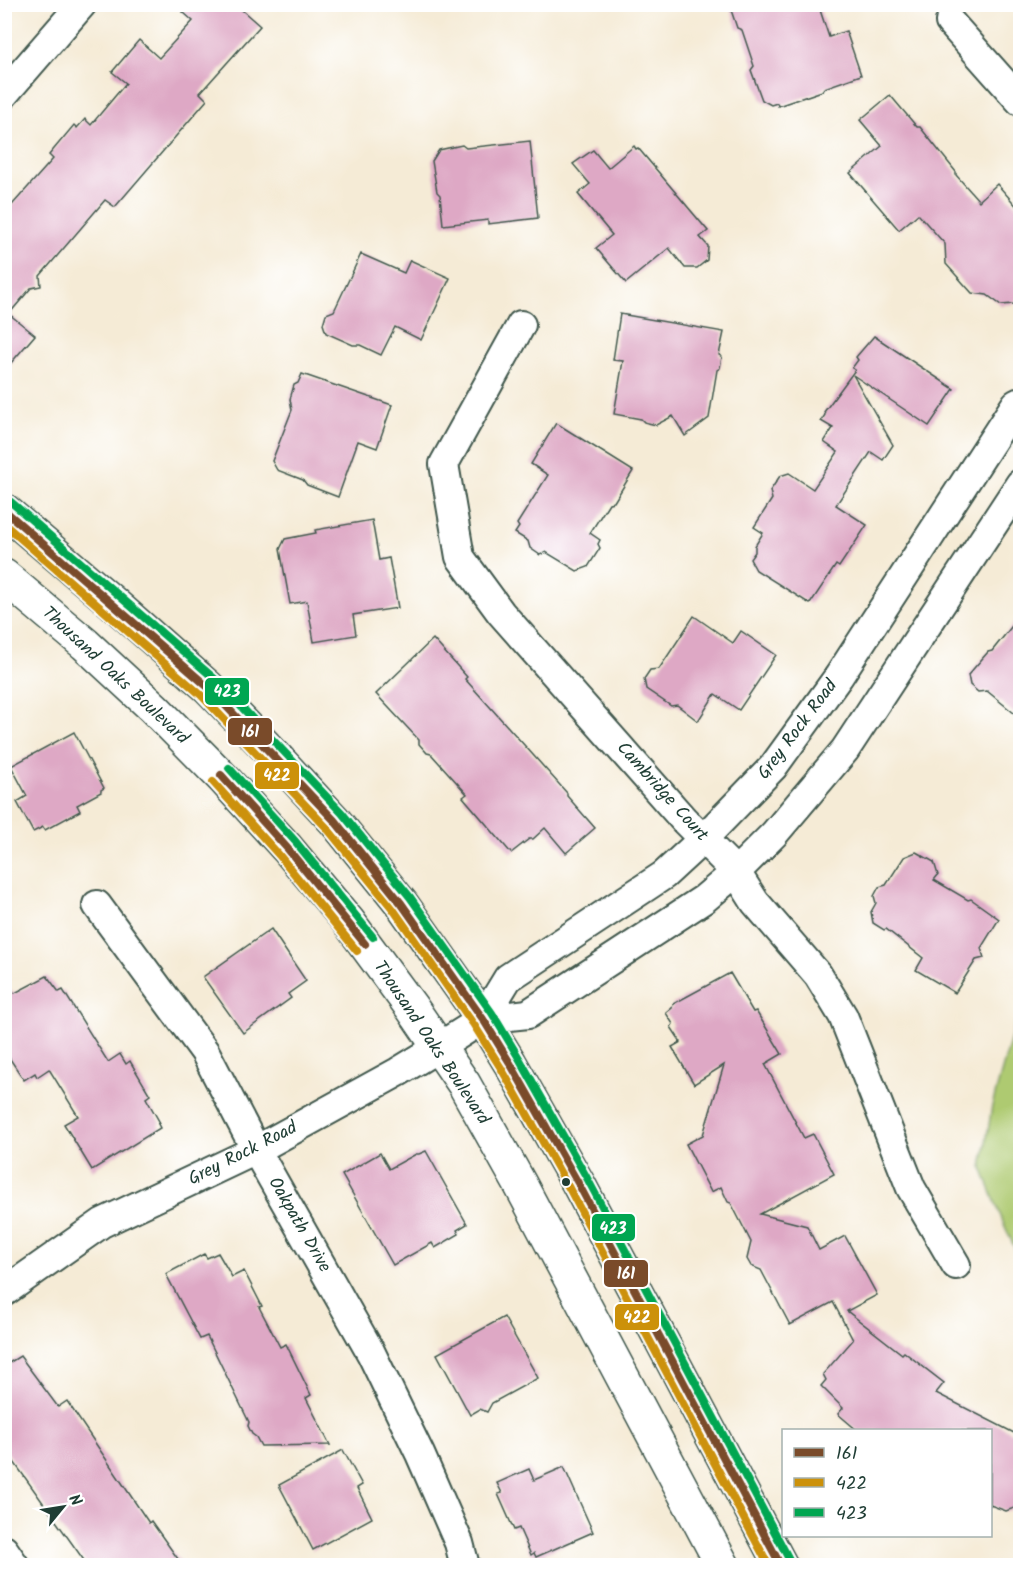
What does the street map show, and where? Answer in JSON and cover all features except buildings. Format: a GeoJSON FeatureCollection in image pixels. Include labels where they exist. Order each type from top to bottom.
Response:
{"type":"FeatureCollection","features":[{"type":"Feature","properties":{"kind":"main road"},"geometry":{"type":"LineString","coordinates":[[4,510],[208,687],[334,820],[401,903],[483,1019],[578,1183],[781,1566]]}},
{"type":"Feature","properties":{"kind":"main road","name":"Thousand Oaks Boulevard"},"geometry":{"type":"LineString","coordinates":[[4,576],[85,644],[154,708],[223,777],[348,921],[464,1084],[520,1184],[723,1566]]}},
{"type":"Feature","properties":{"kind":"street"},"geometry":{"type":"LineString","coordinates":[[4,94],[82,4]]}},
{"type":"Feature","properties":{"kind":"street"},"geometry":{"type":"LineString","coordinates":[[950,22],[1020,101]]}},
{"type":"Feature","properties":{"kind":"street","name":"Cambridge Court"},"geometry":{"type":"LineString","coordinates":[[521,325],[444,464],[460,557],[509,621],[703,839],[736,872],[756,902],[818,975],[843,1016],[911,1188],[956,1265]]}},
{"type":"Feature","properties":{"kind":"street","name":"Grey Rock Road"},"geometry":{"type":"LineString","coordinates":[[483,1019],[508,978],[664,875],[703,839],[773,767],[838,676],[1016,404],[1020,402]]}},
{"type":"Feature","properties":{"kind":"street","name":"Grey Rock Road"},"geometry":{"type":"LineString","coordinates":[[4,1292],[102,1223],[256,1150],[398,1072],[483,1019],[528,1014],[704,899],[736,872],[774,834],[845,750],[1020,484]]}},
{"type":"Feature","properties":{"kind":"street","name":"Oakpath Drive"},"geometry":{"type":"LineString","coordinates":[[97,905],[205,1052],[256,1150],[371,1353],[442,1503],[459,1543],[465,1566]]}},
{"type":"Feature","properties":{"kind":"street"},"geometry":{"type":"LineString","coordinates":[[4,1550],[15,1566]]}},
{"type":"Feature","properties":{"kind":"green space"},"geometry":{"type":"Polygon","coordinates":[[[1020,1006],[1020,1260],[982,1168],[992,1106],[1020,1006]]]}},
{"type":"Feature","properties":{"kind":"transit line","name":"423"},"geometry":{"type":"LineString","coordinates":[[11,502],[216,680],[342,813],[410,897],[492,1013],[519,1058],[587,1178],[790,1561]]}},
{"type":"Feature","properties":{"kind":"transit line","name":"161"},"geometry":{"type":"LineString","coordinates":[[4,510],[208,687],[334,820],[401,903],[483,1019],[510,1063],[578,1183],[781,1566]]}},
{"type":"Feature","properties":{"kind":"transit line","name":"422"},"geometry":{"type":"LineString","coordinates":[[4,524],[201,695],[326,827],[393,909],[474,1025],[501,1068],[569,1188],[769,1566]]}},
{"type":"Feature","properties":{"kind":"transit line","name":"423"},"geometry":{"type":"LineString","coordinates":[[229,768],[295,841],[373,937]]}},
{"type":"Feature","properties":{"kind":"transit line","name":"161"},"geometry":{"type":"LineString","coordinates":[[221,775],[287,848],[365,944]]}},
{"type":"Feature","properties":{"kind":"transit line","name":"422"},"geometry":{"type":"LineString","coordinates":[[213,782],[279,855],[357,951]]}}]}
